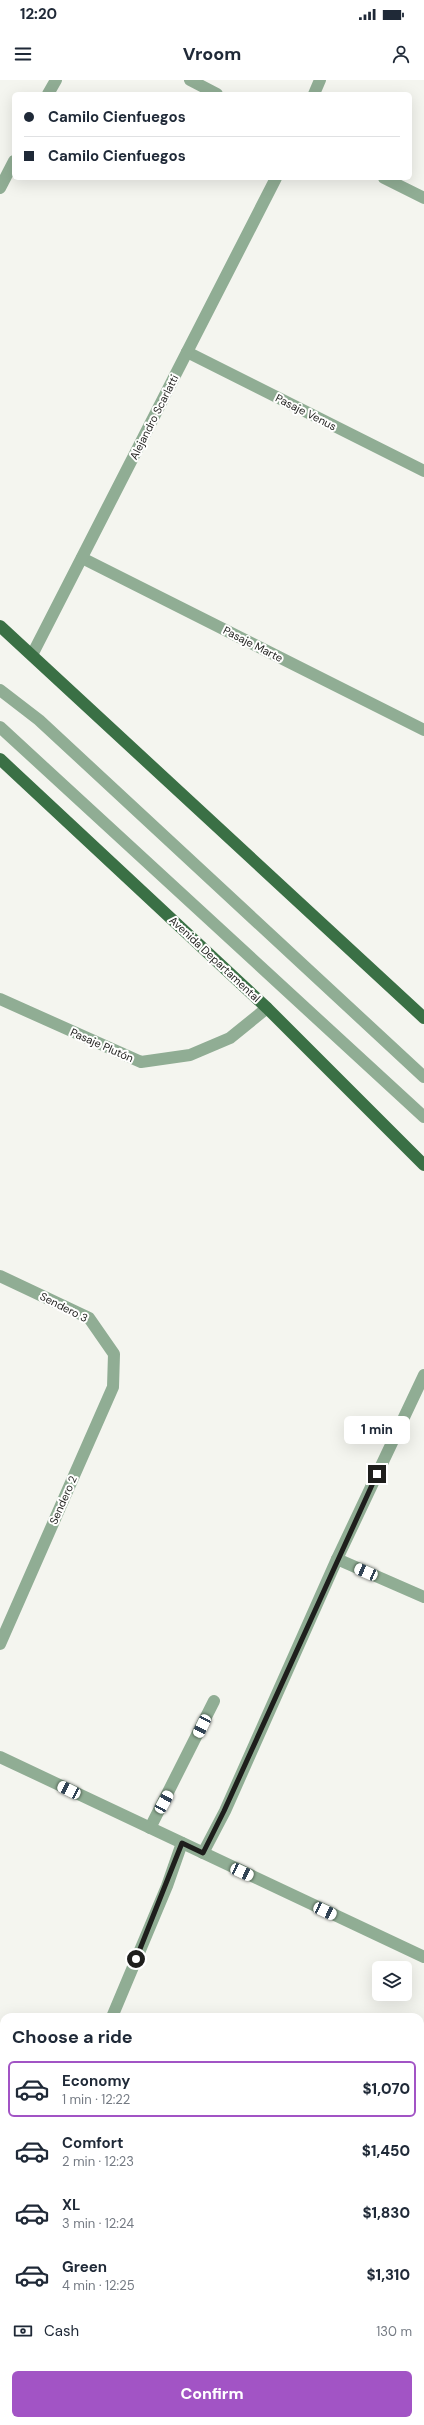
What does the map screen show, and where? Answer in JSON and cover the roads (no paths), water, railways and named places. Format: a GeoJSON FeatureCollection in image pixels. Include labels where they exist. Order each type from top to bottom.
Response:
{"type":"FeatureCollection","features":[{"type":"Feature","properties":{"kind":"main road"},"geometry":{"type":"LineString","coordinates":[[0,626],[424,1018]]}},
{"type":"Feature","properties":{"kind":"main road","name":"Avenida Departamental"},"geometry":{"type":"LineString","coordinates":[[0,759],[267,1008],[424,1165]]}},
{"type":"Feature","properties":{"kind":"street"},"geometry":{"type":"LineString","coordinates":[[49,92],[56,80]]}},
{"type":"Feature","properties":{"kind":"street"},"geometry":{"type":"LineString","coordinates":[[190,80],[213,92]]}},
{"type":"Feature","properties":{"kind":"street"},"geometry":{"type":"LineString","coordinates":[[315,92],[320,80]]}},
{"type":"Feature","properties":{"kind":"street"},"geometry":{"type":"LineString","coordinates":[[0,188],[12,165]]}},
{"type":"Feature","properties":{"kind":"street","name":"Alejandro Scarlatti"},"geometry":{"type":"LineString","coordinates":[[32,655],[275,180]]}},
{"type":"Feature","properties":{"kind":"street"},"geometry":{"type":"LineString","coordinates":[[388,180],[424,198]]}},
{"type":"Feature","properties":{"kind":"street","name":"Pasaje Venus"},"geometry":{"type":"LineString","coordinates":[[187,352],[424,472]]}},
{"type":"Feature","properties":{"kind":"street","name":"Pasaje Marte"},"geometry":{"type":"LineString","coordinates":[[82,558],[424,730]]}},
{"type":"Feature","properties":{"kind":"street"},"geometry":{"type":"LineString","coordinates":[[0,690],[39,720],[424,1077]]}},
{"type":"Feature","properties":{"kind":"street"},"geometry":{"type":"LineString","coordinates":[[0,726],[424,1117]]}},
{"type":"Feature","properties":{"kind":"street","name":"Pasaje Plutón"},"geometry":{"type":"LineString","coordinates":[[0,999],[141,1062],[190,1055],[230,1038],[267,1008]]}},
{"type":"Feature","properties":{"kind":"street","name":"Sendero 3"},"geometry":{"type":"LineString","coordinates":[[0,1276],[89,1318],[114,1354]]}},
{"type":"Feature","properties":{"kind":"street","name":"Sendero 2"},"geometry":{"type":"LineString","coordinates":[[0,1644],[113,1387],[114,1354]]}},
{"type":"Feature","properties":{"kind":"street"},"geometry":{"type":"LineString","coordinates":[[203,1853],[224,1811],[337,1560],[424,1375]]}},
{"type":"Feature","properties":{"kind":"street"},"geometry":{"type":"LineString","coordinates":[[337,1560],[424,1597]]}},
{"type":"Feature","properties":{"kind":"street"},"geometry":{"type":"LineString","coordinates":[[150,1828],[214,1701]]}},
{"type":"Feature","properties":{"kind":"street"},"geometry":{"type":"LineString","coordinates":[[0,1757],[424,1957]]}},
{"type":"Feature","properties":{"kind":"street"},"geometry":{"type":"LineString","coordinates":[[114,2013],[167,1886],[182,1843]]}}]}
